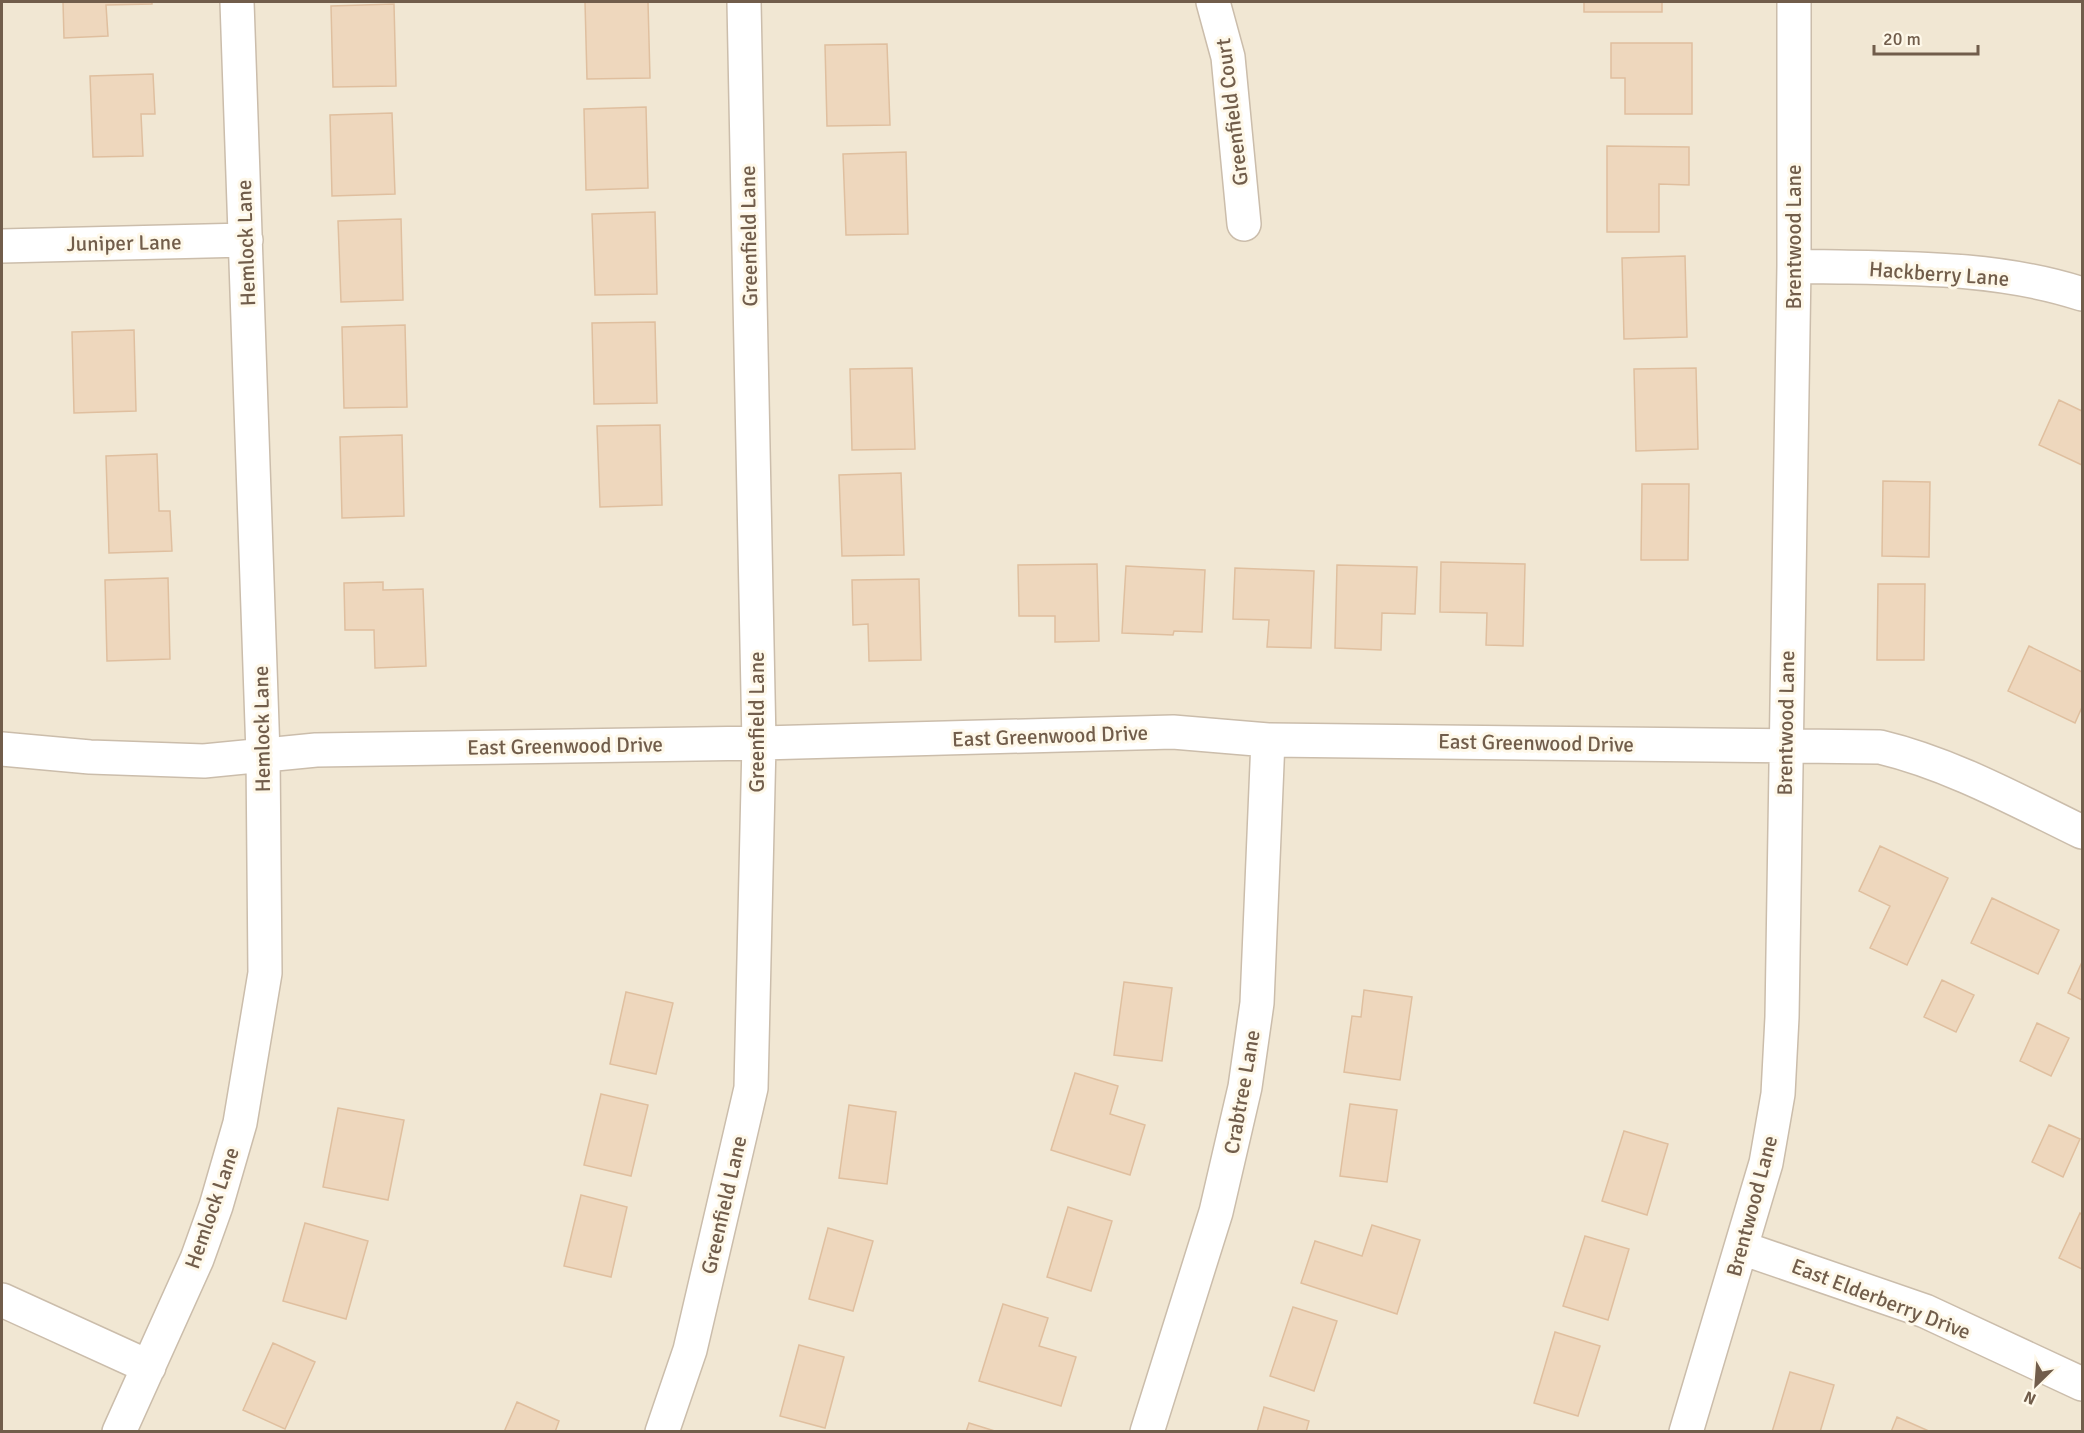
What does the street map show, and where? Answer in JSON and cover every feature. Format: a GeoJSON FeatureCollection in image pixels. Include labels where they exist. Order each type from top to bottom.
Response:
{"type":"FeatureCollection","features":[{"type":"Feature","properties":{"kind":"street","name":"Hemlock Lane"},"geometry":{"type":"LineString","coordinates":[[119,1431],[197,1259],[216,1206],[240,1123],[265,972],[263,754],[237,2]]}},
{"type":"Feature","properties":{"kind":"street","name":"Greenfield Lane"},"geometry":{"type":"LineString","coordinates":[[662,1431],[690,1350],[751,1088],[759,743],[744,2]]}},
{"type":"Feature","properties":{"kind":"street","name":"Greenfield Court"},"geometry":{"type":"LineString","coordinates":[[1214,2],[1228,57],[1244,224]]}},
{"type":"Feature","properties":{"kind":"street","name":"Brentwood Lane"},"geometry":{"type":"LineString","coordinates":[[1686,1431],[1766,1163],[1778,1094],[1782,1017],[1794,266],[1794,2]]}},
{"type":"Feature","properties":{"kind":"street","name":"Juniper Lane"},"geometry":{"type":"LineString","coordinates":[[2,246],[246,240]]}},
{"type":"Feature","properties":{"kind":"street","name":"Hackberry Lane"},"geometry":{"type":"LineString","coordinates":[[1794,266],[1964,271],[2051,284],[2082,294]]}},
{"type":"Feature","properties":{"kind":"street","name":"East Greenwood Drive"},"geometry":{"type":"LineString","coordinates":[[2,749],[147,760],[204,761],[316,750],[759,743],[1173,732],[1268,740],[1880,747],[1913,754],[1946,767],[2082,832]]}},
{"type":"Feature","properties":{"kind":"street","name":"Crabtree Lane"},"geometry":{"type":"LineString","coordinates":[[1147,1431],[1216,1212],[1245,1087],[1257,1004],[1268,740]]}},
{"type":"Feature","properties":{"kind":"street","name":"East Elderberry Drive"},"geometry":{"type":"LineString","coordinates":[[1742,1248],[1925,1311],[2082,1384]]}},
{"type":"Feature","properties":{"kind":"street"},"geometry":{"type":"LineString","coordinates":[[2,1300],[149,1367]]}},
{"type":"Feature","properties":{"kind":"shaded area"},"geometry":{"type":"Polygon","coordinates":[[[2,2],[2082,2],[2082,1431],[2,1431],[2,2]]]}},
{"type":"Feature","properties":{"kind":"building"},"geometry":{"type":"Polygon","coordinates":[[[63,2],[152,2],[152,4],[106,5],[108,36],[64,38],[63,2]]]}},
{"type":"Feature","properties":{"kind":"building"},"geometry":{"type":"Polygon","coordinates":[[[585,2],[648,2],[650,78],[587,79],[585,2]]]}},
{"type":"Feature","properties":{"kind":"building"},"geometry":{"type":"Polygon","coordinates":[[[1584,2],[1662,2],[1662,12],[1584,12],[1584,2]]]}},
{"type":"Feature","properties":{"kind":"building"},"geometry":{"type":"Polygon","coordinates":[[[394,4],[396,86],[333,87],[331,6],[394,4]]]}},
{"type":"Feature","properties":{"kind":"building"},"geometry":{"type":"Polygon","coordinates":[[[1611,43],[1692,43],[1692,114],[1625,114],[1625,78],[1611,78],[1611,43]]]}},
{"type":"Feature","properties":{"kind":"building"},"geometry":{"type":"Polygon","coordinates":[[[887,44],[890,125],[827,126],[825,45],[887,44]]]}},
{"type":"Feature","properties":{"kind":"building"},"geometry":{"type":"Polygon","coordinates":[[[153,74],[155,114],[141,114],[143,156],[93,157],[90,76],[153,74]]]}},
{"type":"Feature","properties":{"kind":"building"},"geometry":{"type":"Polygon","coordinates":[[[646,107],[648,188],[586,190],[584,109],[646,107]]]}},
{"type":"Feature","properties":{"kind":"building"},"geometry":{"type":"Polygon","coordinates":[[[392,113],[395,194],[332,196],[330,115],[392,113]]]}},
{"type":"Feature","properties":{"kind":"building"},"geometry":{"type":"Polygon","coordinates":[[[1607,146],[1689,147],[1689,185],[1659,184],[1659,232],[1607,232],[1607,146]]]}},
{"type":"Feature","properties":{"kind":"building"},"geometry":{"type":"Polygon","coordinates":[[[906,152],[908,234],[846,235],[843,154],[906,152]]]}},
{"type":"Feature","properties":{"kind":"building"},"geometry":{"type":"Polygon","coordinates":[[[655,212],[657,294],[595,295],[592,214],[655,212]]]}},
{"type":"Feature","properties":{"kind":"building"},"geometry":{"type":"Polygon","coordinates":[[[401,219],[403,300],[341,302],[338,221],[401,219]]]}},
{"type":"Feature","properties":{"kind":"building"},"geometry":{"type":"Polygon","coordinates":[[[1685,256],[1687,337],[1624,339],[1622,258],[1685,256]]]}},
{"type":"Feature","properties":{"kind":"building"},"geometry":{"type":"Polygon","coordinates":[[[655,322],[657,403],[594,404],[592,323],[655,322]]]}},
{"type":"Feature","properties":{"kind":"building"},"geometry":{"type":"Polygon","coordinates":[[[405,325],[407,407],[344,408],[342,327],[405,325]]]}},
{"type":"Feature","properties":{"kind":"building"},"geometry":{"type":"Polygon","coordinates":[[[134,330],[136,411],[74,413],[72,332],[134,330]]]}},
{"type":"Feature","properties":{"kind":"building"},"geometry":{"type":"Polygon","coordinates":[[[912,368],[915,449],[852,450],[850,369],[912,368]]]}},
{"type":"Feature","properties":{"kind":"building"},"geometry":{"type":"Polygon","coordinates":[[[1696,368],[1698,449],[1636,451],[1634,369],[1696,368]]]}},
{"type":"Feature","properties":{"kind":"building"},"geometry":{"type":"Polygon","coordinates":[[[2059,400],[2082,411],[2082,465],[2039,445],[2059,400]]]}},
{"type":"Feature","properties":{"kind":"building"},"geometry":{"type":"Polygon","coordinates":[[[660,425],[662,505],[600,507],[597,426],[660,425]]]}},
{"type":"Feature","properties":{"kind":"building"},"geometry":{"type":"Polygon","coordinates":[[[402,435],[404,516],[342,518],[340,437],[402,435]]]}},
{"type":"Feature","properties":{"kind":"building"},"geometry":{"type":"Polygon","coordinates":[[[157,454],[159,511],[170,511],[172,551],[109,553],[106,456],[157,454]]]}},
{"type":"Feature","properties":{"kind":"building"},"geometry":{"type":"Polygon","coordinates":[[[901,473],[904,555],[842,556],[839,475],[901,473]]]}},
{"type":"Feature","properties":{"kind":"building"},"geometry":{"type":"Polygon","coordinates":[[[1883,481],[1930,482],[1929,557],[1882,556],[1883,481]]]}},
{"type":"Feature","properties":{"kind":"building"},"geometry":{"type":"Polygon","coordinates":[[[1642,484],[1689,484],[1688,560],[1641,560],[1642,484]]]}},
{"type":"Feature","properties":{"kind":"building"},"geometry":{"type":"Polygon","coordinates":[[[1441,562],[1525,564],[1523,646],[1486,645],[1487,613],[1440,612],[1441,562]]]}},
{"type":"Feature","properties":{"kind":"building"},"geometry":{"type":"Polygon","coordinates":[[[1097,564],[1099,641],[1055,642],[1055,616],[1019,616],[1018,565],[1097,564]]]}},
{"type":"Feature","properties":{"kind":"building"},"geometry":{"type":"Polygon","coordinates":[[[1337,565],[1417,567],[1415,614],[1382,613],[1381,650],[1335,648],[1337,565]]]}},
{"type":"Feature","properties":{"kind":"building"},"geometry":{"type":"Polygon","coordinates":[[[1126,566],[1205,570],[1202,632],[1174,631],[1173,635],[1122,633],[1126,566]]]}},
{"type":"Feature","properties":{"kind":"building"},"geometry":{"type":"Polygon","coordinates":[[[1235,568],[1314,571],[1311,648],[1267,647],[1269,620],[1233,619],[1235,568]]]}},
{"type":"Feature","properties":{"kind":"building"},"geometry":{"type":"Polygon","coordinates":[[[168,578],[170,659],[107,661],[105,580],[168,578]]]}},
{"type":"Feature","properties":{"kind":"building"},"geometry":{"type":"Polygon","coordinates":[[[919,579],[921,660],[869,661],[868,624],[853,625],[852,580],[919,579]]]}},
{"type":"Feature","properties":{"kind":"building"},"geometry":{"type":"Polygon","coordinates":[[[383,582],[383,590],[423,589],[426,666],[375,668],[374,630],[345,630],[344,583],[383,582]]]}},
{"type":"Feature","properties":{"kind":"building"},"geometry":{"type":"Polygon","coordinates":[[[1878,584],[1925,584],[1924,660],[1877,660],[1878,584]]]}},
{"type":"Feature","properties":{"kind":"building"},"geometry":{"type":"Polygon","coordinates":[[[2029,646],[2082,672],[2082,707],[2075,723],[2008,691],[2029,646]]]}},
{"type":"Feature","properties":{"kind":"building"},"geometry":{"type":"Polygon","coordinates":[[[1880,846],[1948,878],[1907,965],[1870,948],[1890,906],[1859,891],[1880,846]]]}},
{"type":"Feature","properties":{"kind":"building"},"geometry":{"type":"Polygon","coordinates":[[[1992,898],[2059,930],[2038,974],[1971,943],[1992,898]]]}},
{"type":"Feature","properties":{"kind":"building"},"geometry":{"type":"Polygon","coordinates":[[[2082,962],[2082,1000],[2068,993],[2082,962]]]}},
{"type":"Feature","properties":{"kind":"building"},"geometry":{"type":"Polygon","coordinates":[[[1942,980],[1974,995],[1956,1032],[1924,1017],[1942,980]]]}},
{"type":"Feature","properties":{"kind":"building"},"geometry":{"type":"Polygon","coordinates":[[[1124,982],[1172,988],[1162,1061],[1114,1055],[1124,982]]]}},
{"type":"Feature","properties":{"kind":"building"},"geometry":{"type":"Polygon","coordinates":[[[1364,990],[1412,997],[1400,1080],[1344,1072],[1352,1016],[1361,1017],[1364,990]]]}},
{"type":"Feature","properties":{"kind":"building"},"geometry":{"type":"Polygon","coordinates":[[[626,992],[673,1003],[656,1074],[610,1064],[626,992]]]}},
{"type":"Feature","properties":{"kind":"building"},"geometry":{"type":"Polygon","coordinates":[[[2037,1023],[2069,1038],[2051,1076],[2020,1061],[2037,1023]]]}},
{"type":"Feature","properties":{"kind":"building"},"geometry":{"type":"Polygon","coordinates":[[[1075,1073],[1118,1086],[1110,1114],[1145,1125],[1130,1175],[1051,1150],[1075,1073]]]}},
{"type":"Feature","properties":{"kind":"building"},"geometry":{"type":"Polygon","coordinates":[[[601,1094],[648,1105],[631,1176],[584,1165],[601,1094]]]}},
{"type":"Feature","properties":{"kind":"building"},"geometry":{"type":"Polygon","coordinates":[[[1350,1104],[1397,1110],[1387,1182],[1340,1176],[1350,1104]]]}},
{"type":"Feature","properties":{"kind":"building"},"geometry":{"type":"Polygon","coordinates":[[[849,1105],[896,1112],[887,1184],[839,1178],[849,1105]]]}},
{"type":"Feature","properties":{"kind":"building"},"geometry":{"type":"Polygon","coordinates":[[[338,1108],[404,1120],[388,1200],[323,1187],[338,1108]]]}},
{"type":"Feature","properties":{"kind":"building"},"geometry":{"type":"Polygon","coordinates":[[[2049,1125],[2080,1139],[2063,1177],[2032,1162],[2049,1125]]]}},
{"type":"Feature","properties":{"kind":"building"},"geometry":{"type":"Polygon","coordinates":[[[1624,1131],[1668,1144],[1647,1215],[1602,1201],[1624,1131]]]}},
{"type":"Feature","properties":{"kind":"building"},"geometry":{"type":"Polygon","coordinates":[[[581,1195],[627,1207],[611,1277],[564,1266],[581,1195]]]}},
{"type":"Feature","properties":{"kind":"building"},"geometry":{"type":"Polygon","coordinates":[[[1068,1207],[1112,1221],[1091,1291],[1047,1277],[1068,1207]]]}},
{"type":"Feature","properties":{"kind":"building"},"geometry":{"type":"Polygon","coordinates":[[[2080,1213],[2082,1215],[2082,1269],[2059,1258],[2080,1213]]]}},
{"type":"Feature","properties":{"kind":"building"},"geometry":{"type":"Polygon","coordinates":[[[305,1223],[368,1241],[346,1319],[283,1301],[305,1223]]]}},
{"type":"Feature","properties":{"kind":"building"},"geometry":{"type":"Polygon","coordinates":[[[1372,1225],[1420,1240],[1397,1314],[1301,1283],[1315,1241],[1362,1256],[1372,1225]]]}},
{"type":"Feature","properties":{"kind":"building"},"geometry":{"type":"Polygon","coordinates":[[[828,1228],[873,1241],[853,1311],[809,1299],[828,1228]]]}},
{"type":"Feature","properties":{"kind":"building"},"geometry":{"type":"Polygon","coordinates":[[[1585,1236],[1629,1249],[1608,1320],[1563,1306],[1585,1236]]]}},
{"type":"Feature","properties":{"kind":"building"},"geometry":{"type":"Polygon","coordinates":[[[1003,1304],[1048,1318],[1039,1346],[1076,1357],[1061,1406],[979,1381],[1003,1304]]]}},
{"type":"Feature","properties":{"kind":"building"},"geometry":{"type":"Polygon","coordinates":[[[1293,1307],[1337,1321],[1314,1391],[1270,1376],[1293,1307]]]}},
{"type":"Feature","properties":{"kind":"building"},"geometry":{"type":"Polygon","coordinates":[[[1555,1332],[1600,1346],[1578,1416],[1534,1403],[1555,1332]]]}},
{"type":"Feature","properties":{"kind":"building"},"geometry":{"type":"Polygon","coordinates":[[[273,1343],[315,1362],[285,1429],[243,1410],[273,1343]]]}},
{"type":"Feature","properties":{"kind":"building"},"geometry":{"type":"Polygon","coordinates":[[[799,1345],[844,1357],[825,1428],[780,1416],[799,1345]]]}},
{"type":"Feature","properties":{"kind":"building"},"geometry":{"type":"Polygon","coordinates":[[[1790,1372],[1834,1385],[1820,1432],[1772,1432],[1790,1372]]]}},
{"type":"Feature","properties":{"kind":"building"},"geometry":{"type":"Polygon","coordinates":[[[517,1402],[559,1421],[555,1432],[504,1432],[517,1402]]]}},
{"type":"Feature","properties":{"kind":"building"},"geometry":{"type":"Polygon","coordinates":[[[1264,1407],[1309,1421],[1306,1432],[1257,1432],[1264,1407]]]}},
{"type":"Feature","properties":{"kind":"building"},"geometry":{"type":"Polygon","coordinates":[[[1897,1417],[1931,1432],[1891,1432],[1897,1417]]]}},
{"type":"Feature","properties":{"kind":"building"},"geometry":{"type":"Polygon","coordinates":[[[969,1423],[998,1432],[966,1432],[969,1423]]]}}]}
